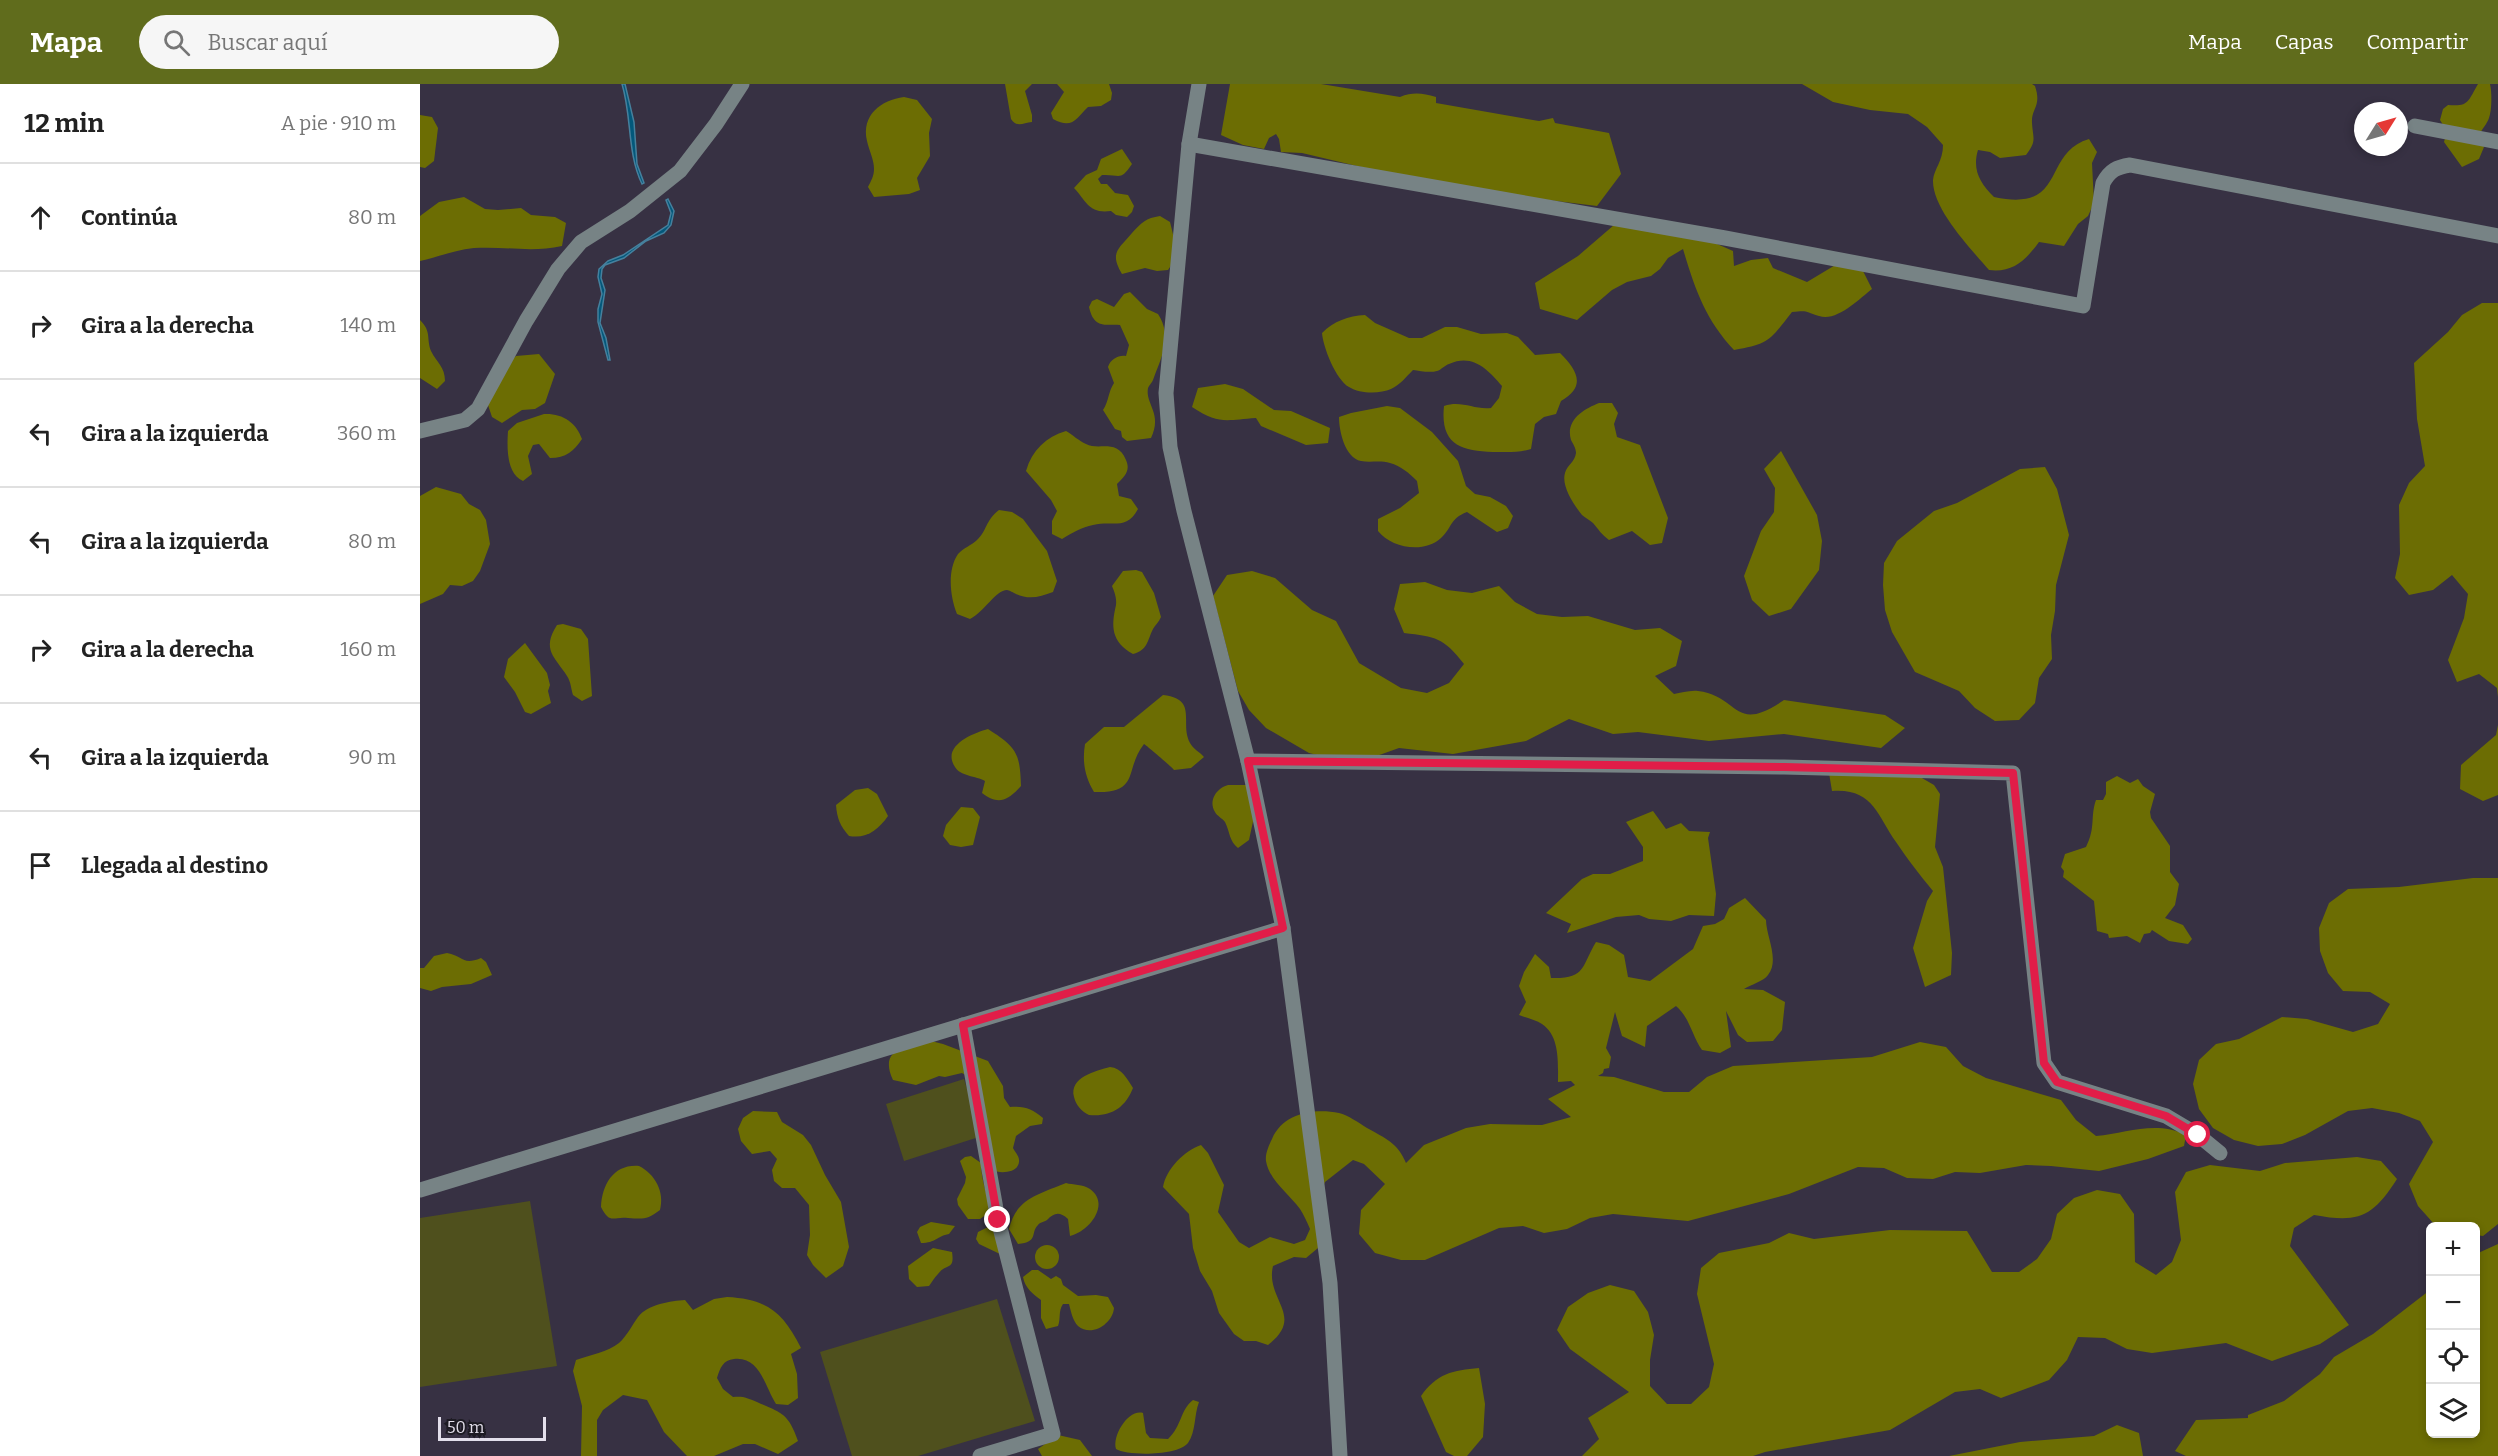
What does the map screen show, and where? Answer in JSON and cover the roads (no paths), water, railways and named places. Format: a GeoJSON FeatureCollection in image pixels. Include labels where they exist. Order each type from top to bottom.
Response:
{"type":"FeatureCollection","features":[{"type":"Feature","properties":{"kind":"street"},"geometry":{"type":"LineString","coordinates":[[420,431],[465,420],[478,409],[526,321],[558,269],[581,242],[630,211],[680,171],[716,124],[742,84]]}},
{"type":"Feature","properties":{"kind":"street"},"geometry":{"type":"LineString","coordinates":[[1199,84],[1189,144],[1166,393],[1170,447],[1184,511],[1248,761],[1283,928],[1330,1283],[1340,1456]]}},
{"type":"Feature","properties":{"kind":"street"},"geometry":{"type":"LineString","coordinates":[[2415,126],[2498,142]]}},
{"type":"Feature","properties":{"kind":"street"},"geometry":{"type":"LineString","coordinates":[[1189,144],[1714,236],[2083,306],[2103,183],[2117,167],[2130,165],[2498,236]]}},
{"type":"Feature","properties":{"kind":"street"},"geometry":{"type":"LineString","coordinates":[[1248,761],[2013,773],[2044,1063],[2057,1082],[2166,1116],[2198,1135],[2220,1153]]}},
{"type":"Feature","properties":{"kind":"street"},"geometry":{"type":"LineString","coordinates":[[420,1190],[1283,928]]}},
{"type":"Feature","properties":{"kind":"street"},"geometry":{"type":"LineString","coordinates":[[963,1025],[998,1220],[1053,1434],[980,1456]]}},
{"type":"Feature","properties":{"kind":"water"},"geometry":{"type":"Polygon","coordinates":[[[622,84],[625,84],[634,122],[637,164],[644,183],[642,184],[634,160],[622,84]]]}},
{"type":"Feature","properties":{"kind":"water"},"geometry":{"type":"Polygon","coordinates":[[[668,199],[674,211],[671,225],[664,233],[646,241],[624,258],[605,265],[602,269],[601,278],[605,290],[600,323],[606,338],[610,360],[608,360],[598,322],[598,309],[602,294],[598,277],[599,269],[608,261],[623,255],[668,225],[671,213],[666,200],[668,199]]]}}]}
